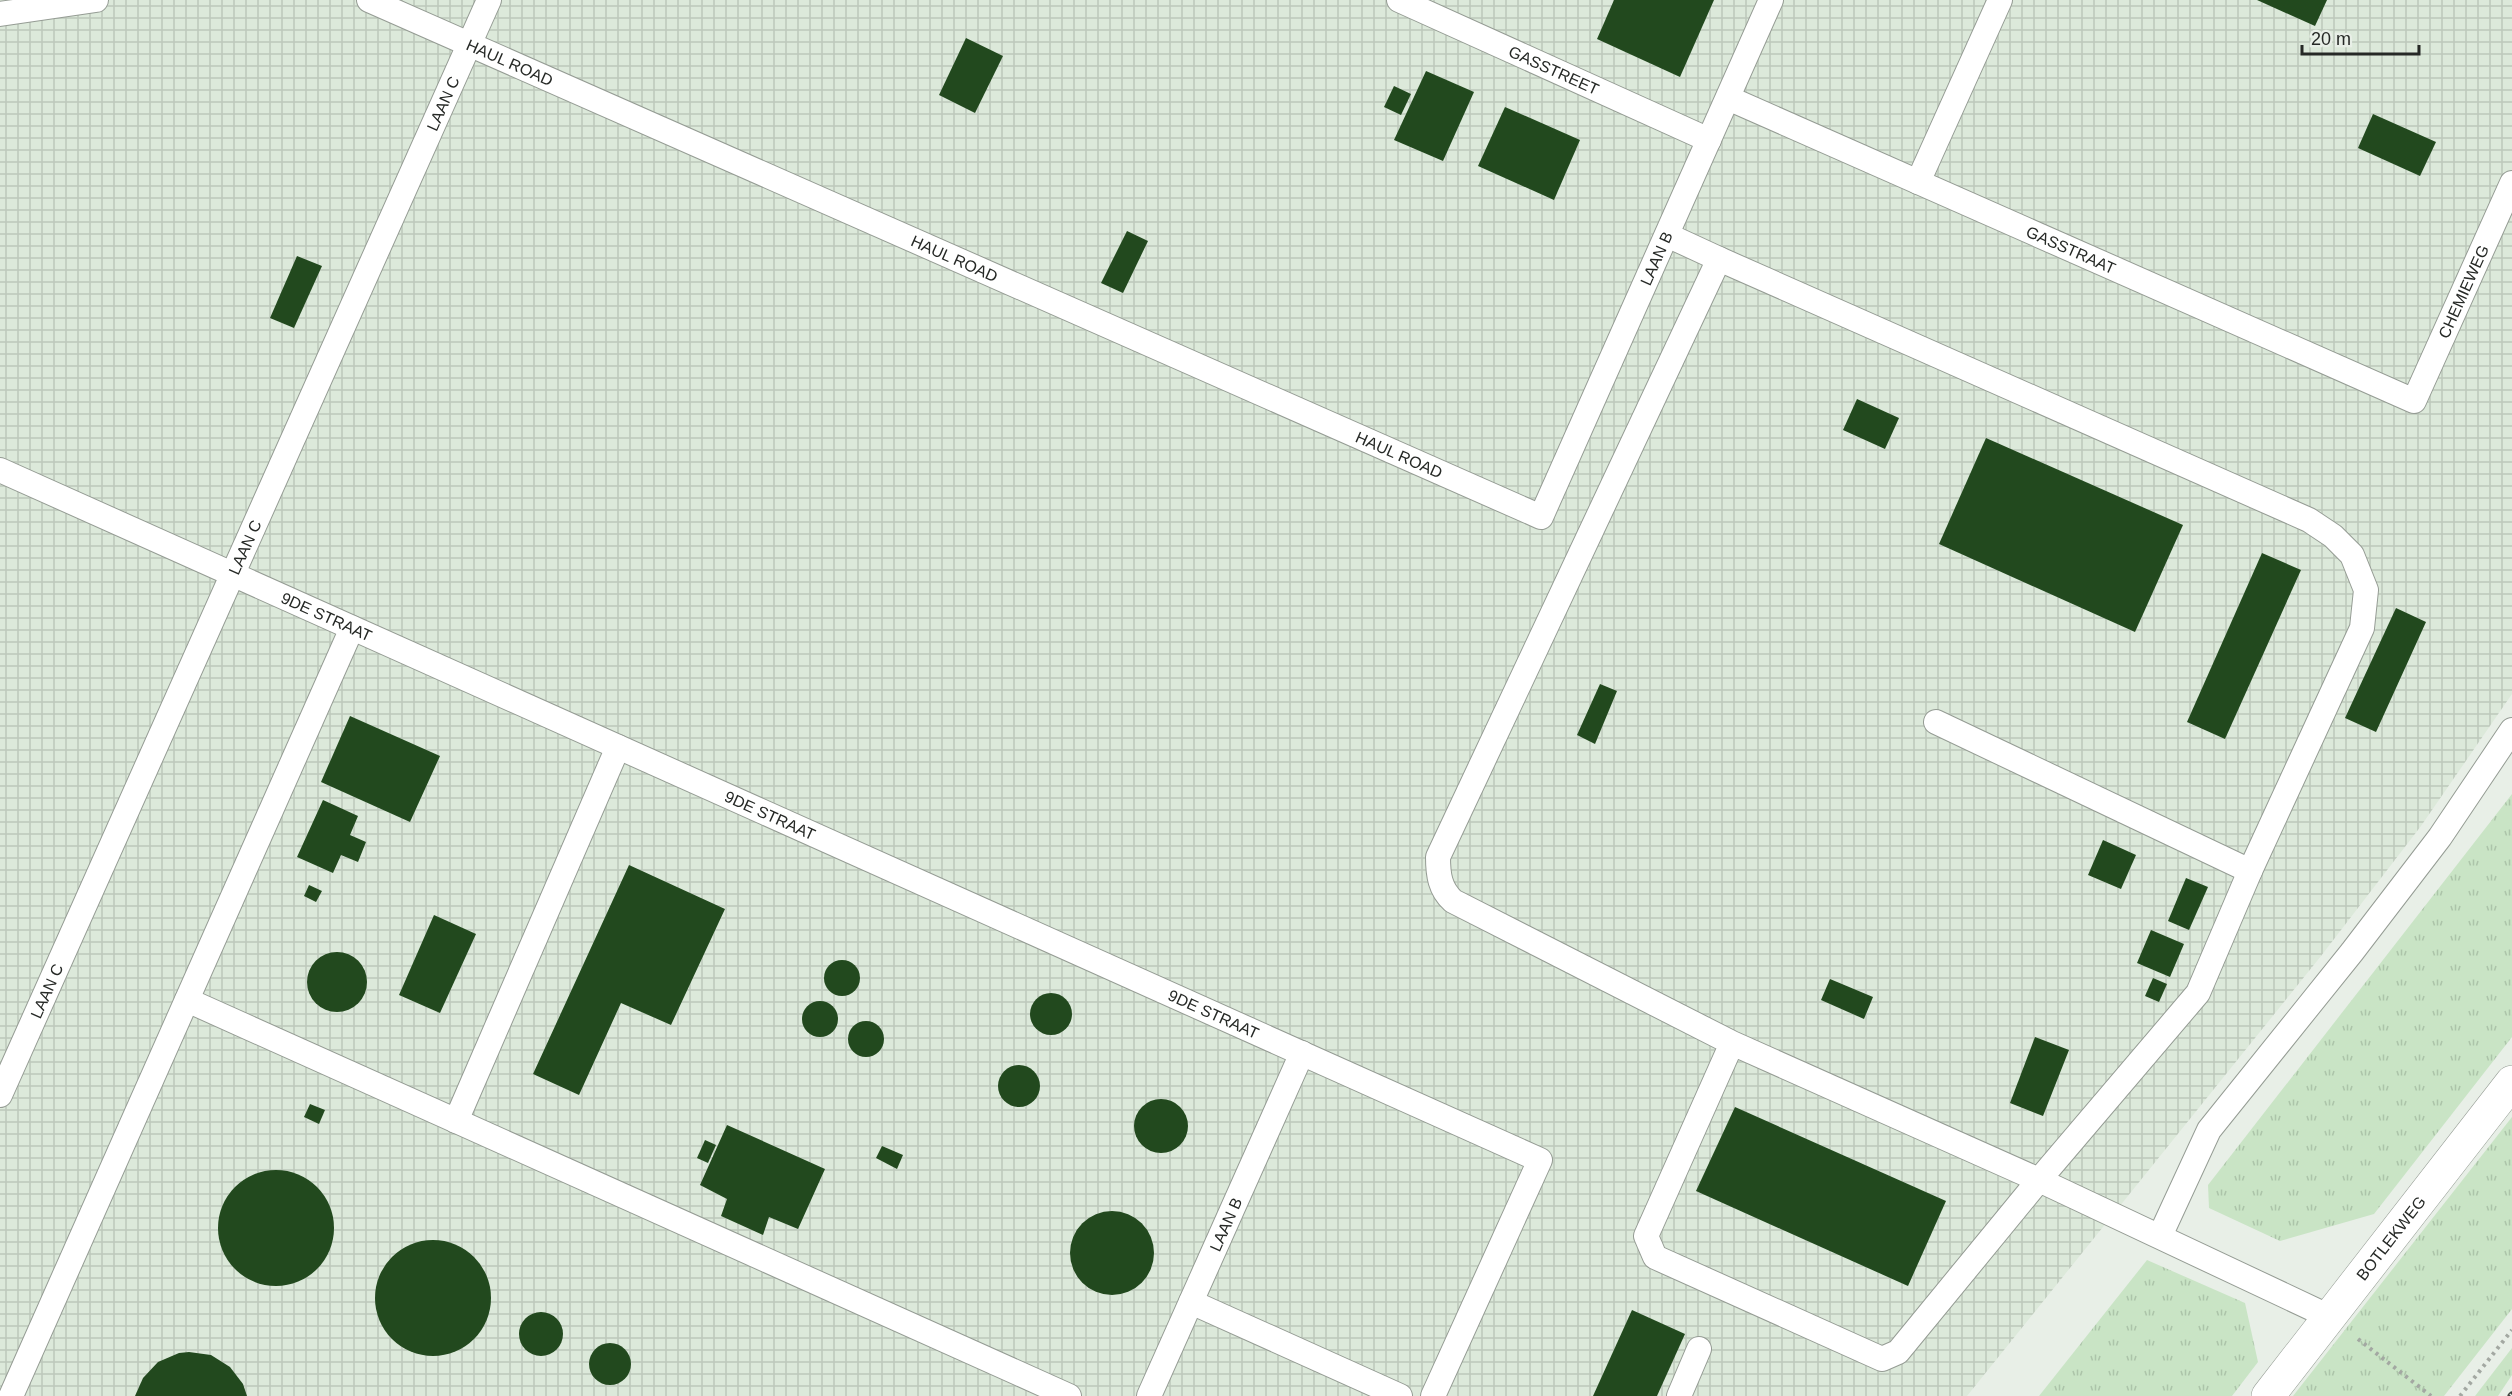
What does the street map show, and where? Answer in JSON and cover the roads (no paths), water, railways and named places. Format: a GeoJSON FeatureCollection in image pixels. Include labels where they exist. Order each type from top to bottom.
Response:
{"type":"FeatureCollection","features":[{"type":"Feature","properties":{"kind":"main road","name":"BOTLEKWEG"},"geometry":{"type":"LineString","coordinates":[[2268,1396],[2512,1082]]}},
{"type":"Feature","properties":{"kind":"lane"},"geometry":{"type":"LineString","coordinates":[[0,14],[96,0]]}},
{"type":"Feature","properties":{"kind":"lane","name":"HAUL ROAD"},"geometry":{"type":"LineString","coordinates":[[369,0],[1542,516]]}},
{"type":"Feature","properties":{"kind":"lane","name":"LAAN C"},"geometry":{"type":"LineString","coordinates":[[0,1095],[489,0]]}},
{"type":"Feature","properties":{"kind":"lane","name":"GASSTREET"},"geometry":{"type":"LineString","coordinates":[[1399,0],[1709,140]]}},
{"type":"Feature","properties":{"kind":"lane","name":"LAAN B"},"geometry":{"type":"LineString","coordinates":[[1542,516],[1771,0]]}},
{"type":"Feature","properties":{"kind":"lane"},"geometry":{"type":"LineString","coordinates":[[1918,182],[2000,0]]}},
{"type":"Feature","properties":{"kind":"lane","name":"GASSTRAAT"},"geometry":{"type":"LineString","coordinates":[[1728,98],[2414,400]]}},
{"type":"Feature","properties":{"kind":"lane","name":"CHEMIEWEG"},"geometry":{"type":"LineString","coordinates":[[2414,400],[2512,183]]}},
{"type":"Feature","properties":{"kind":"lane"},"geometry":{"type":"LineString","coordinates":[[1667,235],[2309,520],[2333,536],[2352,555],[2366,590],[2362,628],[2250,871],[2198,993],[2039,1180],[1898,1352],[1882,1359],[1655,1257],[1646,1236],[1732,1043]]}},
{"type":"Feature","properties":{"kind":"lane"},"geometry":{"type":"LineString","coordinates":[[1719,259],[1438,857],[1438,873],[1445,894],[1454,901],[1732,1043],[2039,1180],[2330,1317]]}},
{"type":"Feature","properties":{"kind":"lane","name":"9DE STRAAT"},"geometry":{"type":"LineString","coordinates":[[0,470],[1540,1160],[1433,1396]]}},
{"type":"Feature","properties":{"kind":"lane"},"geometry":{"type":"LineString","coordinates":[[11,1396],[352,628]]}},
{"type":"Feature","properties":{"kind":"lane"},"geometry":{"type":"LineString","coordinates":[[1936,722],[2250,871]]}},
{"type":"Feature","properties":{"kind":"lane"},"geometry":{"type":"LineString","coordinates":[[2160,1236],[2209,1130],[2427,855],[2512,730]]}},
{"type":"Feature","properties":{"kind":"lane"},"geometry":{"type":"LineString","coordinates":[[456,1121],[618,747]]}},
{"type":"Feature","properties":{"kind":"lane"},"geometry":{"type":"LineString","coordinates":[[187,1000],[1068,1396]]}},
{"type":"Feature","properties":{"kind":"lane","name":"LAAN B"},"geometry":{"type":"LineString","coordinates":[[1149,1396],[1302,1053]]}},
{"type":"Feature","properties":{"kind":"lane"},"geometry":{"type":"LineString","coordinates":[[1191,1302],[1400,1396]]}},
{"type":"Feature","properties":{"kind":"lane"},"geometry":{"type":"LineString","coordinates":[[1679,1396],[1700,1348]]}}]}
